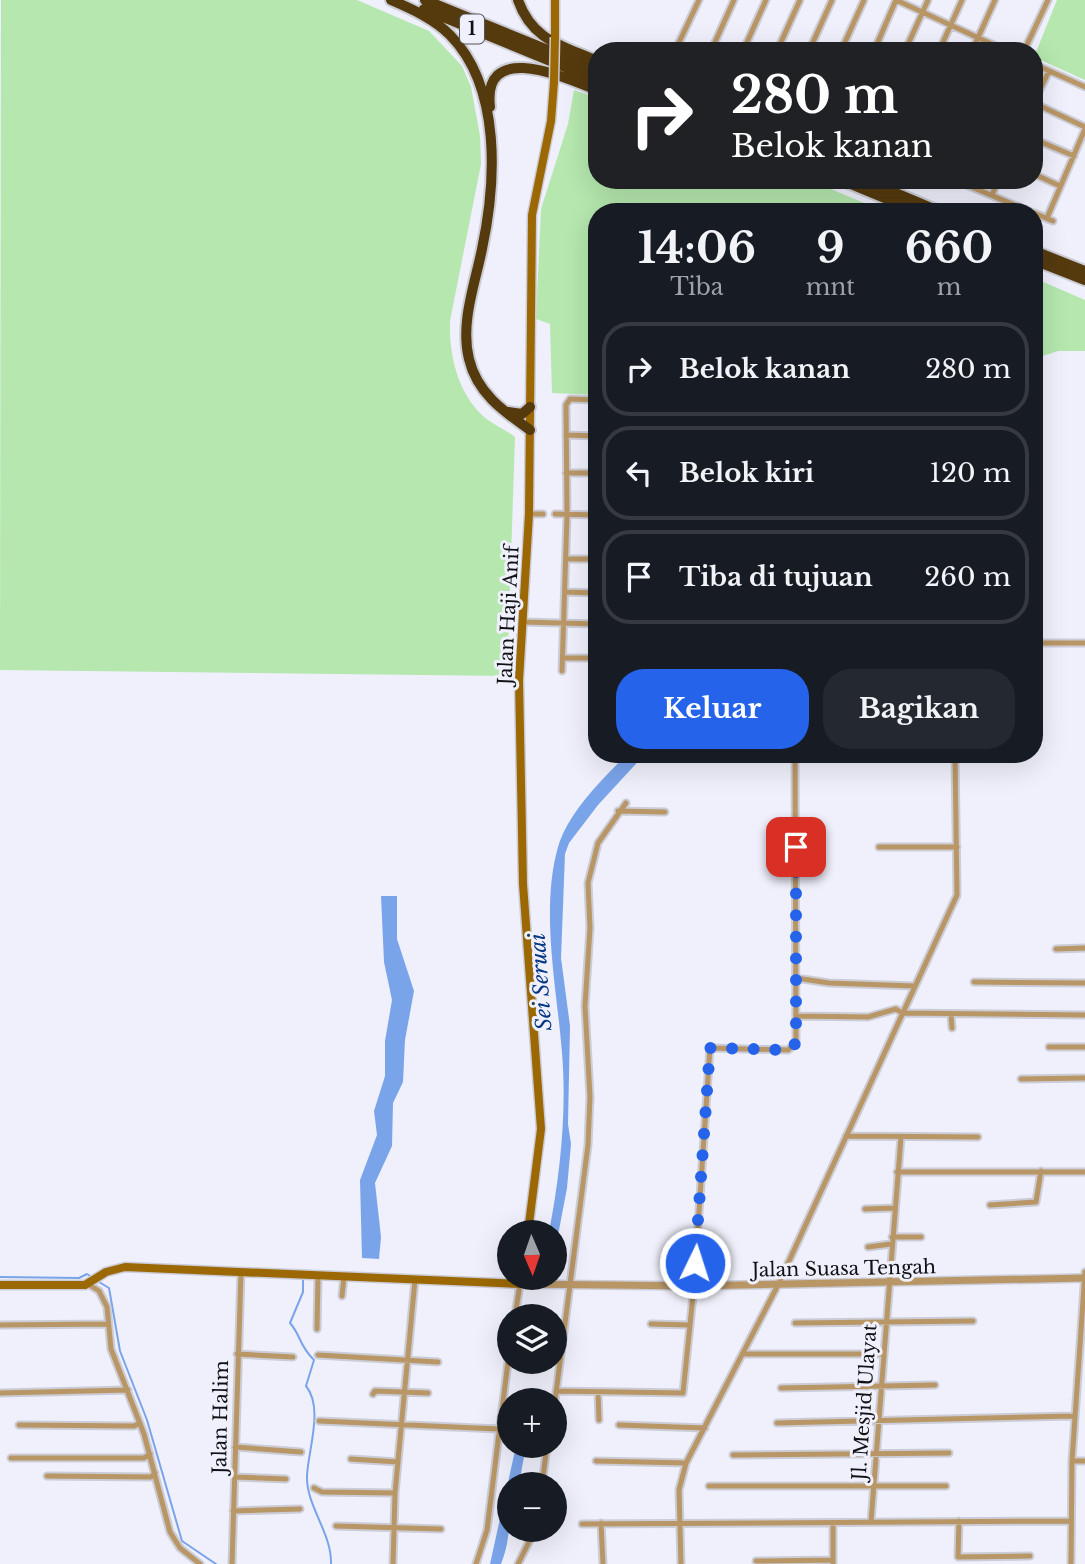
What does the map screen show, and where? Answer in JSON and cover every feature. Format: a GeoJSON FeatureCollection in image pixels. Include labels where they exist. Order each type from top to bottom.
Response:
{"type":"FeatureCollection","features":[{"type":"Feature","properties":{"kind":"highway"},"geometry":{"type":"LineString","coordinates":[[391,0],[420,13],[449,34],[468,60],[481,90],[494,182],[468,312],[467,351],[476,377],[487,396],[500,409],[530,430]]}},
{"type":"Feature","properties":{"kind":"highway","name":"1"},"geometry":{"type":"LineString","coordinates":[[401,0],[588,76]]}},
{"type":"Feature","properties":{"kind":"highway","name":"1"},"geometry":{"type":"LineString","coordinates":[[425,0],[588,66]]}},
{"type":"Feature","properties":{"kind":"highway"},"geometry":{"type":"LineString","coordinates":[[518,0],[527,21],[537,32],[588,57]]}},
{"type":"Feature","properties":{"kind":"highway"},"geometry":{"type":"LineString","coordinates":[[530,407],[522,414],[513,414],[494,399],[479,377],[470,351],[472,313],[497,204],[499,182],[490,92],[500,75],[519,66],[537,69],[588,87]]}},
{"type":"Feature","properties":{"kind":"highway"},"geometry":{"type":"LineString","coordinates":[[863,189],[896,203]]}},
{"type":"Feature","properties":{"kind":"highway"},"geometry":{"type":"LineString","coordinates":[[886,189],[920,203]]}},
{"type":"Feature","properties":{"kind":"highway"},"geometry":{"type":"LineString","coordinates":[[1043,254],[1085,271]]}},
{"type":"Feature","properties":{"kind":"highway"},"geometry":{"type":"LineString","coordinates":[[1043,264],[1085,280]]}},
{"type":"Feature","properties":{"kind":"main road","name":"Jalan Haji Anif"},"geometry":{"type":"LineString","coordinates":[[530,1220],[541,1129],[523,884],[519,705],[529,514],[532,215],[551,121],[555,0]]}},
{"type":"Feature","properties":{"kind":"main road"},"geometry":{"type":"LineString","coordinates":[[0,1285],[93,1281],[125,1267],[415,1280],[497,1281]]}},
{"type":"Feature","properties":{"kind":"street"},"geometry":{"type":"LineString","coordinates":[[680,42],[699,0]]}},
{"type":"Feature","properties":{"kind":"street"},"geometry":{"type":"LineString","coordinates":[[715,42],[734,0]]}},
{"type":"Feature","properties":{"kind":"street"},"geometry":{"type":"LineString","coordinates":[[747,42],[766,0]]}},
{"type":"Feature","properties":{"kind":"street"},"geometry":{"type":"LineString","coordinates":[[781,42],[800,0]]}},
{"type":"Feature","properties":{"kind":"street"},"geometry":{"type":"LineString","coordinates":[[813,42],[832,0]]}},
{"type":"Feature","properties":{"kind":"street"},"geometry":{"type":"LineString","coordinates":[[845,42],[864,0]]}},
{"type":"Feature","properties":{"kind":"street"},"geometry":{"type":"LineString","coordinates":[[878,42],[896,0],[987,42]]}},
{"type":"Feature","properties":{"kind":"street"},"geometry":{"type":"LineString","coordinates":[[909,42],[928,0]]}},
{"type":"Feature","properties":{"kind":"street"},"geometry":{"type":"LineString","coordinates":[[943,42],[962,0]]}},
{"type":"Feature","properties":{"kind":"street"},"geometry":{"type":"LineString","coordinates":[[976,42],[995,0]]}},
{"type":"Feature","properties":{"kind":"street"},"geometry":{"type":"LineString","coordinates":[[1028,42],[1048,0]]}},
{"type":"Feature","properties":{"kind":"street"},"geometry":{"type":"LineString","coordinates":[[1043,68],[1085,87]]}},
{"type":"Feature","properties":{"kind":"street"},"geometry":{"type":"LineString","coordinates":[[1043,84],[1049,71]]}},
{"type":"Feature","properties":{"kind":"street"},"geometry":{"type":"LineString","coordinates":[[1043,107],[1085,128],[1060,186],[1050,220],[1043,217]]}},
{"type":"Feature","properties":{"kind":"street"},"geometry":{"type":"LineString","coordinates":[[1043,143],[1074,156]]}},
{"type":"Feature","properties":{"kind":"street"},"geometry":{"type":"LineString","coordinates":[[1043,178],[1060,186]]}},
{"type":"Feature","properties":{"kind":"street"},"geometry":{"type":"LineString","coordinates":[[975,189],[1011,203]]}},
{"type":"Feature","properties":{"kind":"street"},"geometry":{"type":"LineString","coordinates":[[992,195],[995,189]]}},
{"type":"Feature","properties":{"kind":"street"},"geometry":{"type":"LineString","coordinates":[[562,671],[567,401],[588,400]]}},
{"type":"Feature","properties":{"kind":"street"},"geometry":{"type":"LineString","coordinates":[[566,435],[588,436]]}},
{"type":"Feature","properties":{"kind":"street"},"geometry":{"type":"LineString","coordinates":[[566,473],[588,473]]}},
{"type":"Feature","properties":{"kind":"street"},"geometry":{"type":"LineString","coordinates":[[529,514],[543,514]]}},
{"type":"Feature","properties":{"kind":"street"},"geometry":{"type":"LineString","coordinates":[[555,514],[588,515]]}},
{"type":"Feature","properties":{"kind":"street"},"geometry":{"type":"LineString","coordinates":[[566,559],[588,559]]}},
{"type":"Feature","properties":{"kind":"street"},"geometry":{"type":"LineString","coordinates":[[565,592],[588,593]]}},
{"type":"Feature","properties":{"kind":"street"},"geometry":{"type":"LineString","coordinates":[[523,622],[588,624]]}},
{"type":"Feature","properties":{"kind":"street"},"geometry":{"type":"LineString","coordinates":[[1043,643],[1085,643]]}},
{"type":"Feature","properties":{"kind":"street"},"geometry":{"type":"LineString","coordinates":[[563,658],[588,658]]}},
{"type":"Feature","properties":{"kind":"street"},"geometry":{"type":"LineString","coordinates":[[567,1392],[683,1393],[694,1286],[710,1048],[790,1049],[796,1043],[795,763]]}},
{"type":"Feature","properties":{"kind":"street"},"geometry":{"type":"LineString","coordinates":[[681,1564],[679,1490],[686,1464],[746,1355],[957,895],[955,763]]}},
{"type":"Feature","properties":{"kind":"street"},"geometry":{"type":"LineString","coordinates":[[556,1388],[588,1133],[585,1006],[590,929],[588,883],[598,843],[626,803]]}},
{"type":"Feature","properties":{"kind":"street"},"geometry":{"type":"LineString","coordinates":[[618,811],[666,812]]}},
{"type":"Feature","properties":{"kind":"street"},"geometry":{"type":"LineString","coordinates":[[879,847],[957,847]]}},
{"type":"Feature","properties":{"kind":"street"},"geometry":{"type":"LineString","coordinates":[[1056,949],[1085,948]]}},
{"type":"Feature","properties":{"kind":"street"},"geometry":{"type":"LineString","coordinates":[[796,978],[829,984],[914,986]]}},
{"type":"Feature","properties":{"kind":"street"},"geometry":{"type":"LineString","coordinates":[[974,982],[1085,983]]}},
{"type":"Feature","properties":{"kind":"street"},"geometry":{"type":"LineString","coordinates":[[796,1016],[868,1017],[896,1010],[902,1013],[951,1015],[1085,1014]]}},
{"type":"Feature","properties":{"kind":"street"},"geometry":{"type":"LineString","coordinates":[[951,1015],[952,1028]]}},
{"type":"Feature","properties":{"kind":"street"},"geometry":{"type":"LineString","coordinates":[[1049,1047],[1085,1047]]}},
{"type":"Feature","properties":{"kind":"street"},"geometry":{"type":"LineString","coordinates":[[1021,1079],[1085,1078]]}},
{"type":"Feature","properties":{"kind":"street"},"geometry":{"type":"LineString","coordinates":[[846,1136],[978,1137]]}},
{"type":"Feature","properties":{"kind":"street","name":"Jl. Mesjid Ulayat"},"geometry":{"type":"LineString","coordinates":[[871,1522],[901,1137]]}},
{"type":"Feature","properties":{"kind":"street"},"geometry":{"type":"LineString","coordinates":[[990,1205],[1036,1202],[1041,1171]]}},
{"type":"Feature","properties":{"kind":"street"},"geometry":{"type":"LineString","coordinates":[[897,1172],[1085,1172]]}},
{"type":"Feature","properties":{"kind":"street"},"geometry":{"type":"LineString","coordinates":[[865,1209],[894,1208]]}},
{"type":"Feature","properties":{"kind":"street"},"geometry":{"type":"LineString","coordinates":[[868,1247],[891,1240],[921,1237]]}},
{"type":"Feature","properties":{"kind":"street","name":"Jalan Halim"},"geometry":{"type":"LineString","coordinates":[[232,1564],[241,1272]]}},
{"type":"Feature","properties":{"kind":"street"},"geometry":{"type":"LineString","coordinates":[[1071,1564],[1074,1416],[1085,1272]]}},
{"type":"Feature","properties":{"kind":"street"},"geometry":{"type":"LineString","coordinates":[[317,1329],[318,1276]]}},
{"type":"Feature","properties":{"kind":"street"},"geometry":{"type":"LineString","coordinates":[[342,1296],[344,1277]]}},
{"type":"Feature","properties":{"kind":"street","name":"Jalan Suasa Tengah"},"geometry":{"type":"LineString","coordinates":[[567,1286],[778,1285],[1085,1278]]}},
{"type":"Feature","properties":{"kind":"street"},"geometry":{"type":"LineString","coordinates":[[393,1564],[395,1493],[415,1280]]}},
{"type":"Feature","properties":{"kind":"street"},"geometry":{"type":"LineString","coordinates":[[93,1281],[103,1297],[111,1349],[140,1423],[173,1538],[200,1564]]}},
{"type":"Feature","properties":{"kind":"street"},"geometry":{"type":"LineString","coordinates":[[795,1323],[973,1321]]}},
{"type":"Feature","properties":{"kind":"street"},"geometry":{"type":"LineString","coordinates":[[0,1325],[108,1324]]}},
{"type":"Feature","properties":{"kind":"street"},"geometry":{"type":"LineString","coordinates":[[651,1324],[689,1325]]}},
{"type":"Feature","properties":{"kind":"street"},"geometry":{"type":"LineString","coordinates":[[237,1354],[293,1357]]}},
{"type":"Feature","properties":{"kind":"street"},"geometry":{"type":"LineString","coordinates":[[746,1355],[884,1354]]}},
{"type":"Feature","properties":{"kind":"street"},"geometry":{"type":"LineString","coordinates":[[318,1355],[438,1362]]}},
{"type":"Feature","properties":{"kind":"street"},"geometry":{"type":"LineString","coordinates":[[781,1388],[935,1385]]}},
{"type":"Feature","properties":{"kind":"street"},"geometry":{"type":"LineString","coordinates":[[0,1393],[128,1390]]}},
{"type":"Feature","properties":{"kind":"street"},"geometry":{"type":"LineString","coordinates":[[373,1394],[375,1391],[428,1393]]}},
{"type":"Feature","properties":{"kind":"street"},"geometry":{"type":"LineString","coordinates":[[598,1393],[599,1420]]}},
{"type":"Feature","properties":{"kind":"street"},"geometry":{"type":"LineString","coordinates":[[777,1423],[1074,1416]]}},
{"type":"Feature","properties":{"kind":"street"},"geometry":{"type":"LineString","coordinates":[[319,1421],[402,1427],[497,1429]]}},
{"type":"Feature","properties":{"kind":"street"},"geometry":{"type":"LineString","coordinates":[[19,1425],[134,1426],[140,1423]]}},
{"type":"Feature","properties":{"kind":"street"},"geometry":{"type":"LineString","coordinates":[[619,1425],[705,1428]]}},
{"type":"Feature","properties":{"kind":"street"},"geometry":{"type":"LineString","coordinates":[[477,1564],[487,1530],[497,1446]]}},
{"type":"Feature","properties":{"kind":"street"},"geometry":{"type":"LineString","coordinates":[[234,1447],[301,1452]]}},
{"type":"Feature","properties":{"kind":"street"},"geometry":{"type":"LineString","coordinates":[[733,1455],[949,1453]]}},
{"type":"Feature","properties":{"kind":"street"},"geometry":{"type":"LineString","coordinates":[[11,1458],[145,1458],[150,1454]]}},
{"type":"Feature","properties":{"kind":"street"},"geometry":{"type":"LineString","coordinates":[[351,1459],[398,1462]]}},
{"type":"Feature","properties":{"kind":"street"},"geometry":{"type":"LineString","coordinates":[[596,1461],[686,1464]]}},
{"type":"Feature","properties":{"kind":"street"},"geometry":{"type":"LineString","coordinates":[[1072,1461],[1085,1461]]}},
{"type":"Feature","properties":{"kind":"street"},"geometry":{"type":"LineString","coordinates":[[47,1476],[150,1477],[155,1473]]}},
{"type":"Feature","properties":{"kind":"street"},"geometry":{"type":"LineString","coordinates":[[234,1478],[286,1479]]}},
{"type":"Feature","properties":{"kind":"street"},"geometry":{"type":"LineString","coordinates":[[709,1486],[946,1486]]}},
{"type":"Feature","properties":{"kind":"street"},"geometry":{"type":"LineString","coordinates":[[314,1488],[322,1492],[395,1493]]}},
{"type":"Feature","properties":{"kind":"street"},"geometry":{"type":"LineString","coordinates":[[233,1511],[300,1509]]}},
{"type":"Feature","properties":{"kind":"street"},"geometry":{"type":"LineString","coordinates":[[959,1521],[959,1557],[1030,1556]]}},
{"type":"Feature","properties":{"kind":"street"},"geometry":{"type":"LineString","coordinates":[[582,1524],[1070,1521]]}},
{"type":"Feature","properties":{"kind":"street"},"geometry":{"type":"LineString","coordinates":[[601,1523],[603,1564]]}},
{"type":"Feature","properties":{"kind":"street"},"geometry":{"type":"LineString","coordinates":[[755,1561],[833,1562],[833,1523]]}},
{"type":"Feature","properties":{"kind":"street"},"geometry":{"type":"LineString","coordinates":[[336,1526],[441,1529]]}},
{"type":"Feature","properties":{"kind":"street"},"geometry":{"type":"LineString","coordinates":[[518,1564],[529,1542]]}},
{"type":"Feature","properties":{"kind":"green space"},"geometry":{"type":"Polygon","coordinates":[[[1,0],[357,0],[429,31],[462,66],[471,87],[480,136],[481,164],[450,321],[450,334],[456,371],[466,395],[486,418],[515,437],[507,676],[0,670],[1,0]]]}},
{"type":"Feature","properties":{"kind":"green space"},"geometry":{"type":"Polygon","coordinates":[[[1057,0],[1085,0],[1085,80],[1043,61],[1043,42],[1040,42],[1057,0]]]}},
{"type":"Feature","properties":{"kind":"green space"},"geometry":{"type":"Polygon","coordinates":[[[574,90],[588,95],[588,189],[831,189],[864,203],[588,203],[588,395],[552,393],[550,324],[536,319],[541,209],[568,124],[574,90]]]}},
{"type":"Feature","properties":{"kind":"green space"},"geometry":{"type":"Polygon","coordinates":[[[1043,282],[1085,300],[1085,351],[1058,351],[1043,356],[1043,282]]]}},
{"type":"Feature","properties":{"kind":"water"},"geometry":{"type":"Polygon","coordinates":[[[618,763],[637,763],[598,805],[569,843],[565,854],[561,958],[570,1026],[568,1124],[571,1144],[561,1220],[551,1220],[559,1166],[564,1097],[551,950],[550,897],[558,847],[570,821],[587,797],[618,763]]]}},
{"type":"Feature","properties":{"kind":"water"},"geometry":{"type":"Polygon","coordinates":[[[381,896],[397,896],[397,939],[414,991],[405,1040],[403,1082],[393,1103],[392,1146],[375,1183],[381,1237],[379,1259],[362,1258],[360,1180],[377,1135],[374,1111],[385,1076],[385,1041],[392,1000],[384,962],[381,896]]]}},
{"type":"Feature","properties":{"kind":"water"},"geometry":{"type":"Polygon","coordinates":[[[513,1458],[524,1458],[521,1472],[510,1472],[513,1458]]]}},
{"type":"Feature","properties":{"kind":"water"},"geometry":{"type":"Polygon","coordinates":[[[497,1532],[497,1542],[507,1544],[501,1564],[490,1564],[497,1532]]]}},
{"type":"Feature","properties":{"kind":"waterway"},"geometry":{"type":"LineString","coordinates":[[0,1277],[79,1278],[87,1274],[92,1277]]}},
{"type":"Feature","properties":{"kind":"waterway"},"geometry":{"type":"LineString","coordinates":[[303,1276],[303,1292],[290,1323],[314,1360],[306,1386],[314,1406],[314,1430],[307,1476],[310,1498],[328,1541],[331,1564]]}},
{"type":"Feature","properties":{"kind":"waterway"},"geometry":{"type":"LineString","coordinates":[[99,1282],[109,1288],[120,1351],[147,1420],[182,1541],[216,1564]]}},
{"type":"Feature","properties":{"kind":"route"},"geometry":{"type":"LineString","coordinates":[[695,1263],[710,1048],[788,1050],[796,1043],[796,847]]}},
{"type":"Feature","properties":{"kind":"water label","name":"Sei Seruai"},"geometry":{"type":"Point","coordinates":[541,982]}}]}
